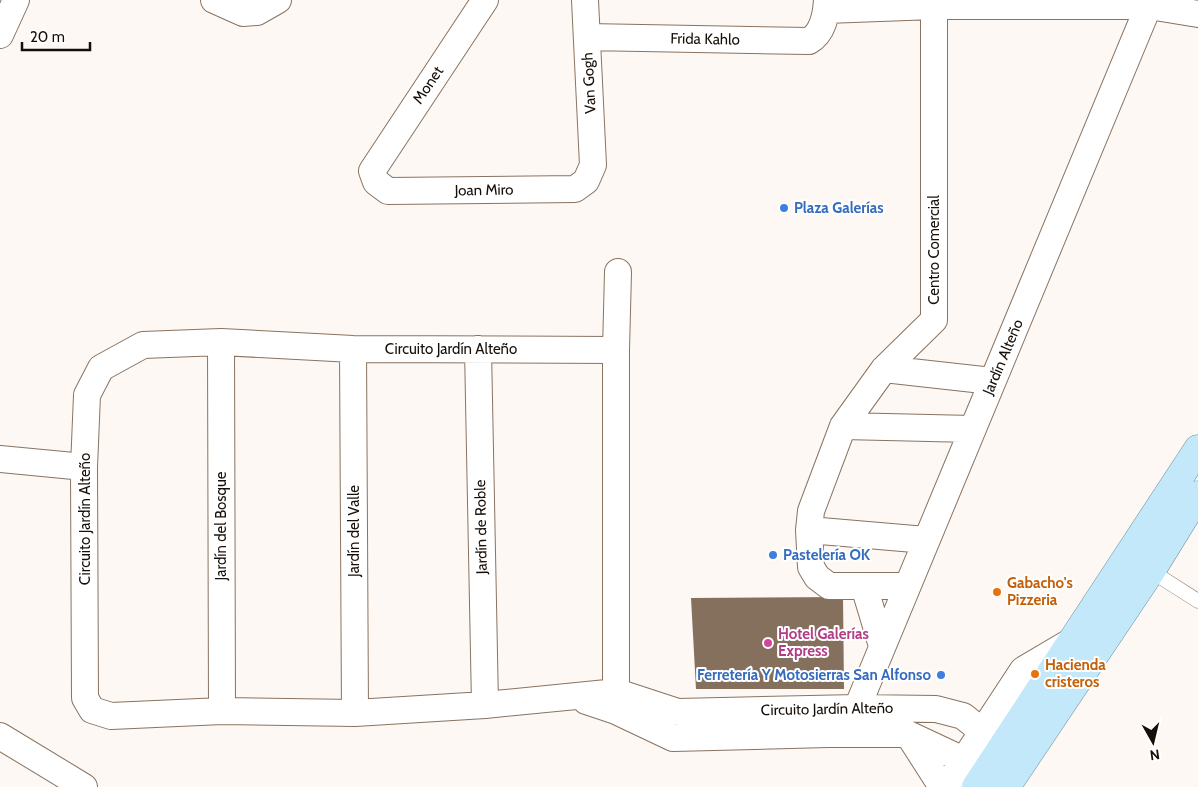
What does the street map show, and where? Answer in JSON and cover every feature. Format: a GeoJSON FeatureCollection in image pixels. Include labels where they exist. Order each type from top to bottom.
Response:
{"type":"FeatureCollection","features":[{"type":"Feature","properties":{"kind":"main road"},"geometry":{"type":"LineString","coordinates":[[993,767],[1072,640],[1198,449]]}},
{"type":"Feature","properties":{"kind":"main road"},"geometry":{"type":"LineString","coordinates":[[993,767],[1151,571],[1198,495]]}},
{"type":"Feature","properties":{"kind":"street"},"geometry":{"type":"LineString","coordinates":[[0,35],[16,0]]}},
{"type":"Feature","properties":{"kind":"street"},"geometry":{"type":"LineString","coordinates":[[214,0],[243,13],[257,12],[278,0]]}},
{"type":"Feature","properties":{"kind":"street","name":"Monet"},"geometry":{"type":"LineString","coordinates":[[372,171],[485,0]]}},
{"type":"Feature","properties":{"kind":"street","name":"Van Gogh"},"geometry":{"type":"LineString","coordinates":[[585,0],[593,165]]}},
{"type":"Feature","properties":{"kind":"street"},"geometry":{"type":"LineString","coordinates":[[1185,0],[1198,10]]}},
{"type":"Feature","properties":{"kind":"street"},"geometry":{"type":"LineString","coordinates":[[824,14],[934,3],[1150,3],[1198,14]]}},
{"type":"Feature","properties":{"kind":"street","name":"Centro Comercial"},"geometry":{"type":"LineString","coordinates":[[907,586],[829,586],[817,577],[812,567],[809,530],[811,511],[843,426],[884,369],[934,320],[934,3]]}},
{"type":"Feature","properties":{"kind":"street","name":"Jardín Alteño"},"geometry":{"type":"LineString","coordinates":[[857,708],[1150,3]]}},
{"type":"Feature","properties":{"kind":"street","name":"Frida Kahlo"},"geometry":{"type":"LineString","coordinates":[[587,38],[809,41],[824,14]]}},
{"type":"Feature","properties":{"kind":"street","name":"Joan Miro"},"geometry":{"type":"LineString","coordinates":[[372,171],[376,182],[388,191],[575,189],[586,181],[593,165]]}},
{"type":"Feature","properties":{"kind":"street"},"geometry":{"type":"LineString","coordinates":[[616,702],[616,350],[618,272]]}},
{"type":"Feature","properties":{"kind":"street","name":"Circuito Jardín Alteño"},"geometry":{"type":"LineString","coordinates":[[616,350],[353,349],[221,342],[143,345],[101,368],[87,395],[84,467],[85,698],[92,710],[111,716],[222,711],[354,713],[485,705],[572,696],[678,712],[936,708],[963,716],[993,767]]}},
{"type":"Feature","properties":{"kind":"street","name":"Jardín del Bosque"},"geometry":{"type":"LineString","coordinates":[[221,342],[222,711]]}},
{"type":"Feature","properties":{"kind":"street","name":"Jardín del Valle"},"geometry":{"type":"LineString","coordinates":[[353,349],[354,713]]}},
{"type":"Feature","properties":{"kind":"street","name":"Jardín de Roble"},"geometry":{"type":"LineString","coordinates":[[478,350],[485,705]]}},
{"type":"Feature","properties":{"kind":"street"},"geometry":{"type":"LineString","coordinates":[[884,369],[992,381]]}},
{"type":"Feature","properties":{"kind":"street"},"geometry":{"type":"LineString","coordinates":[[843,426],[972,429]]}},
{"type":"Feature","properties":{"kind":"street"},"geometry":{"type":"LineString","coordinates":[[0,459],[84,467]]}},
{"type":"Feature","properties":{"kind":"street"},"geometry":{"type":"LineString","coordinates":[[809,530],[926,540]]}},
{"type":"Feature","properties":{"kind":"street"},"geometry":{"type":"LineString","coordinates":[[864,586],[882,646]]}},
{"type":"Feature","properties":{"kind":"street","name":"Circuito Jardín Alteño"},"geometry":{"type":"LineString","coordinates":[[616,702],[673,738],[908,734],[993,767]]}},
{"type":"Feature","properties":{"kind":"street"},"geometry":{"type":"LineString","coordinates":[[673,738],[678,712]]}},
{"type":"Feature","properties":{"kind":"street"},"geometry":{"type":"LineString","coordinates":[[908,734],[942,787]]}},
{"type":"Feature","properties":{"kind":"street"},"geometry":{"type":"LineString","coordinates":[[0,736],[84,787]]}},
{"type":"Feature","properties":{"kind":"street"},"geometry":{"type":"LineString","coordinates":[[946,787],[993,767]]}},
{"type":"Feature","properties":{"kind":"lane"},"geometry":{"type":"LineString","coordinates":[[1151,571],[1198,601]]}},
{"type":"Feature","properties":{"kind":"building","name":"Hotel Galerías Express"},"geometry":{"type":"Polygon","coordinates":[[[843,597],[844,689],[696,689],[691,598],[843,597]]]}},
{"type":"Feature","properties":{"kind":"place","name":"Plaza Galerías"},"geometry":{"type":"Point","coordinates":[784,208]}},
{"type":"Feature","properties":{"kind":"place","name":"Pastelería OK"},"geometry":{"type":"Point","coordinates":[773,555]}},
{"type":"Feature","properties":{"kind":"place","name":"Gabacho's Pizzeria"},"geometry":{"type":"Point","coordinates":[997,592]}},
{"type":"Feature","properties":{"kind":"place","name":"Hotel Galerías Express"},"geometry":{"type":"Point","coordinates":[768,643]}},
{"type":"Feature","properties":{"kind":"place","name":"Hacienda cristeros"},"geometry":{"type":"Point","coordinates":[1035,674]}},
{"type":"Feature","properties":{"kind":"place","name":"Ferretería Y Motosierras San Alfonso"},"geometry":{"type":"Point","coordinates":[941,675]}}]}
